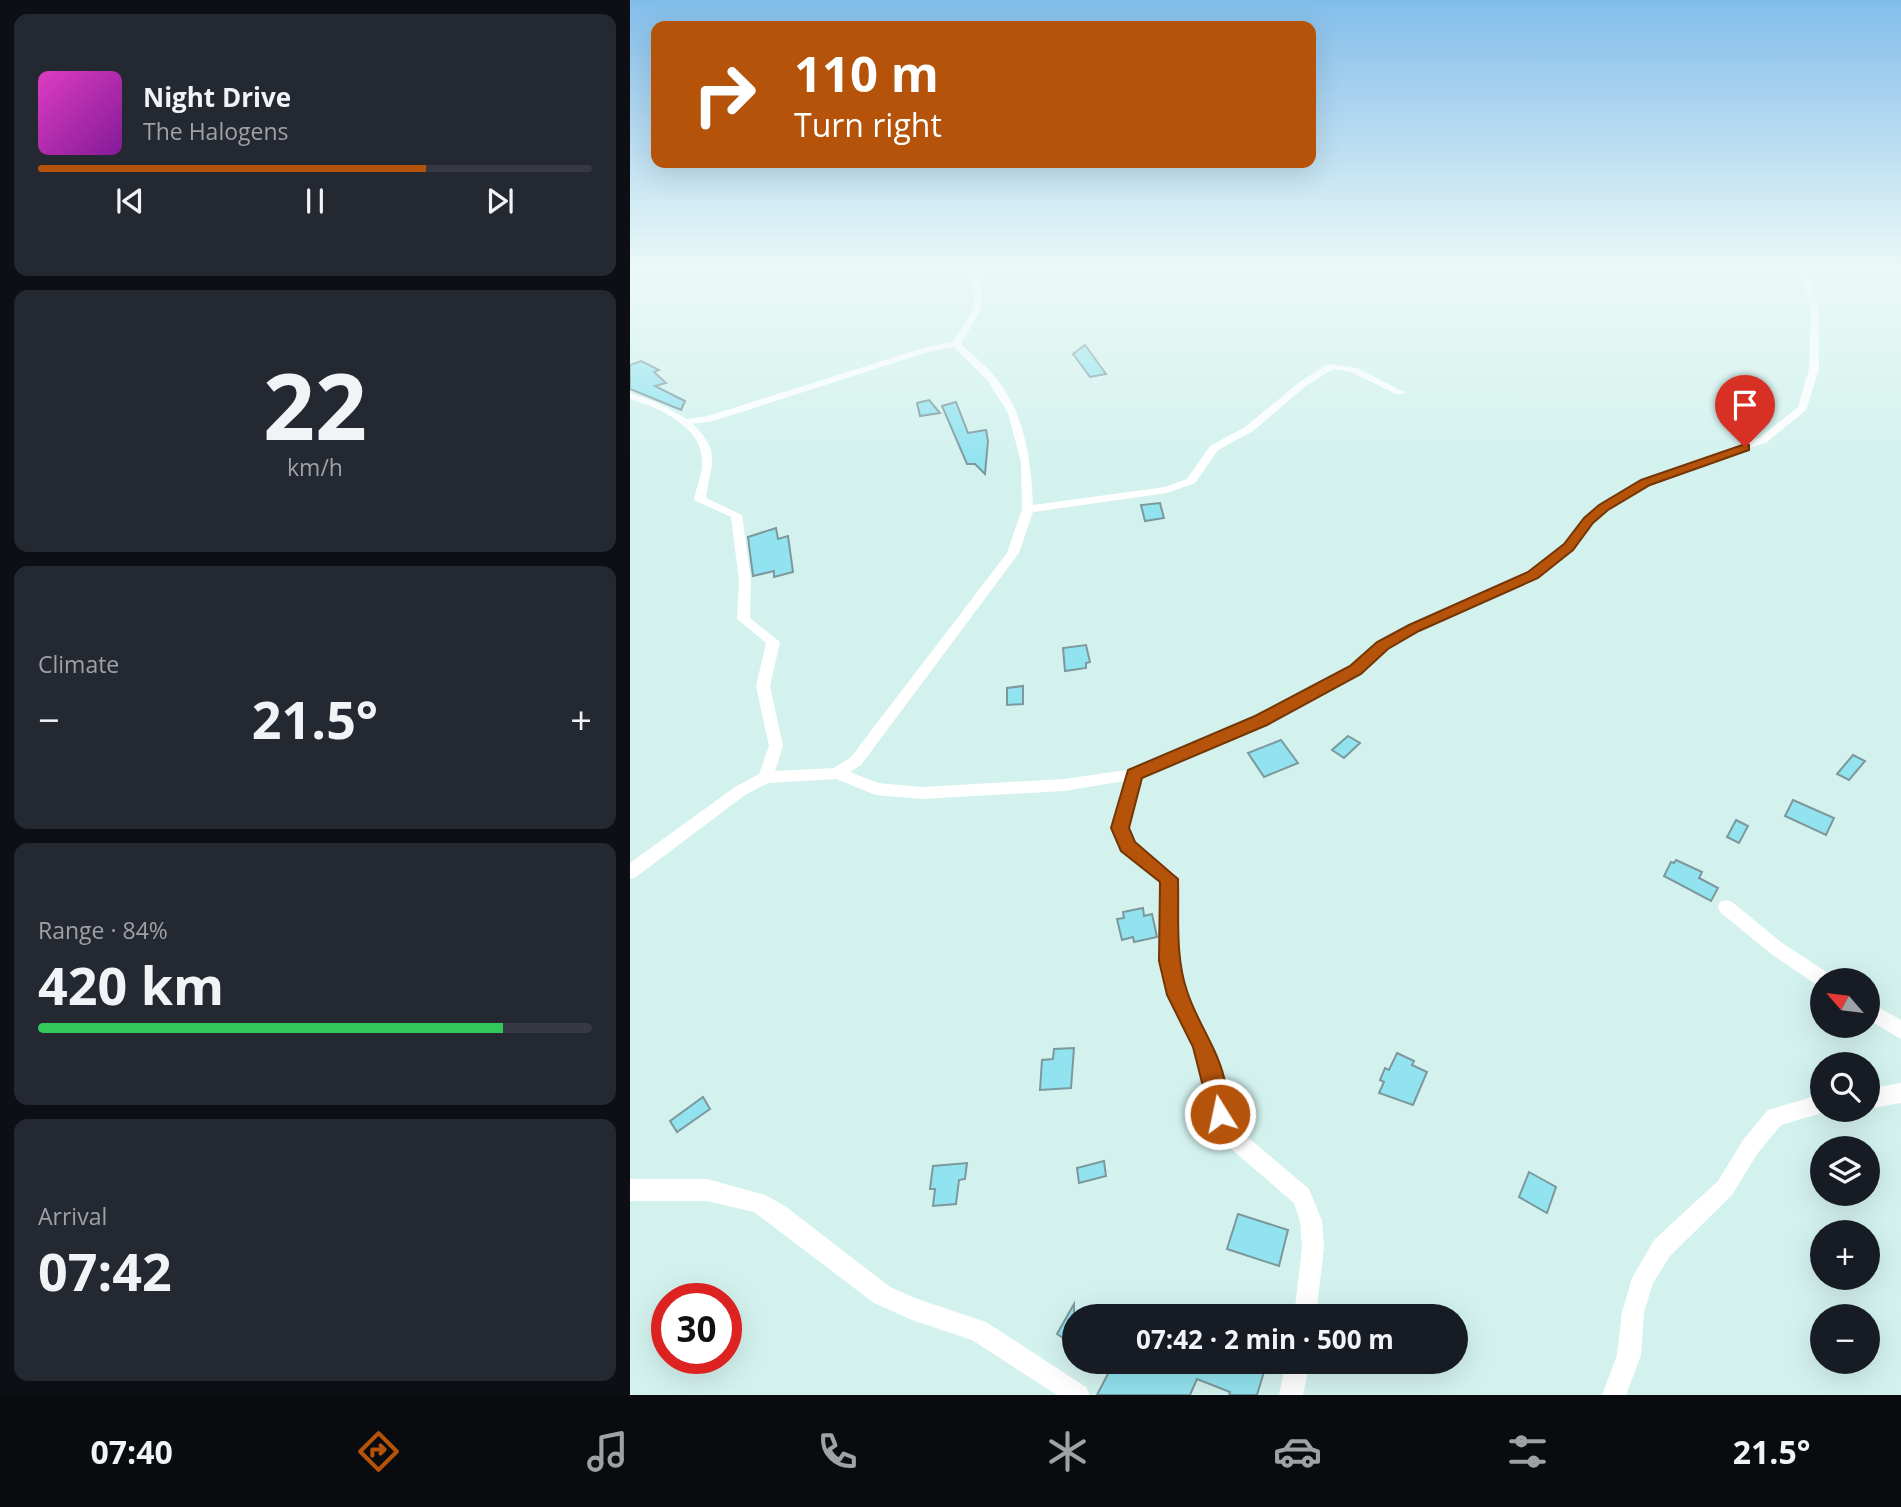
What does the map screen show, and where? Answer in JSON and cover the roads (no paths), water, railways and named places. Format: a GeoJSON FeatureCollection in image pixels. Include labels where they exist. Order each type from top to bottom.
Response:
{"type":"FeatureCollection","features":[{"type":"Feature","properties":{"kind":"street"},"geometry":{"type":"LineString","coordinates":[[686,422],[709,419],[926,350],[956,344],[965,331]]}},
{"type":"Feature","properties":{"kind":"street"},"geometry":{"type":"LineString","coordinates":[[630,872],[740,791],[765,776],[837,774],[876,789],[922,793],[1064,785],[1135,774],[1261,720],[1356,670],[1383,646],[1414,628],[1533,575],[1568,547],[1588,521],[1636,488],[1665,474],[1763,440],[1803,408],[1808,400],[1814,369],[1815,331]]}},
{"type":"Feature","properties":{"kind":"street"},"geometry":{"type":"LineString","coordinates":[[837,774],[856,761],[874,740],[975,599],[1013,554],[1028,509],[1026,461],[1013,413],[992,379],[956,344]]}},
{"type":"Feature","properties":{"kind":"street"},"geometry":{"type":"LineString","coordinates":[[1028,509],[1167,490],[1191,481],[1214,448],[1250,429],[1304,383],[1331,366],[1354,370],[1401,393]]}},
{"type":"Feature","properties":{"kind":"street"},"geometry":{"type":"LineString","coordinates":[[630,396],[650,402],[686,422],[699,438],[708,459],[700,500],[732,512],[737,518],[745,581],[743,619],[773,642],[763,686],[776,746],[765,776]]}},
{"type":"Feature","properties":{"kind":"street"},"geometry":{"type":"LineString","coordinates":[[1135,774],[1120,828],[1128,846],[1169,879],[1170,961],[1177,995],[1203,1044],[1213,1071],[1220,1114],[1237,1141],[1302,1196],[1311,1221],[1313,1248],[1306,1304]]}},
{"type":"Feature","properties":{"kind":"street"},"geometry":{"type":"LineString","coordinates":[[1726,907],[1776,948],[1810,971]]}},
{"type":"Feature","properties":{"kind":"street"},"geometry":{"type":"LineString","coordinates":[[1880,1017],[1901,1030]]}},
{"type":"Feature","properties":{"kind":"street"},"geometry":{"type":"LineString","coordinates":[[1880,1097],[1901,1093]]}},
{"type":"Feature","properties":{"kind":"street"},"geometry":{"type":"LineString","coordinates":[[1614,1395],[1629,1355],[1633,1312],[1643,1278],[1662,1248],[1725,1188],[1750,1147],[1775,1117],[1810,1107]]}},
{"type":"Feature","properties":{"kind":"street"},"geometry":{"type":"LineString","coordinates":[[630,1190],[707,1190],[758,1202],[778,1214],[882,1295],[912,1309],[978,1330],[1078,1395]]}},
{"type":"Feature","properties":{"kind":"street"},"geometry":{"type":"LineString","coordinates":[[1291,1395],[1295,1374]]}}]}
